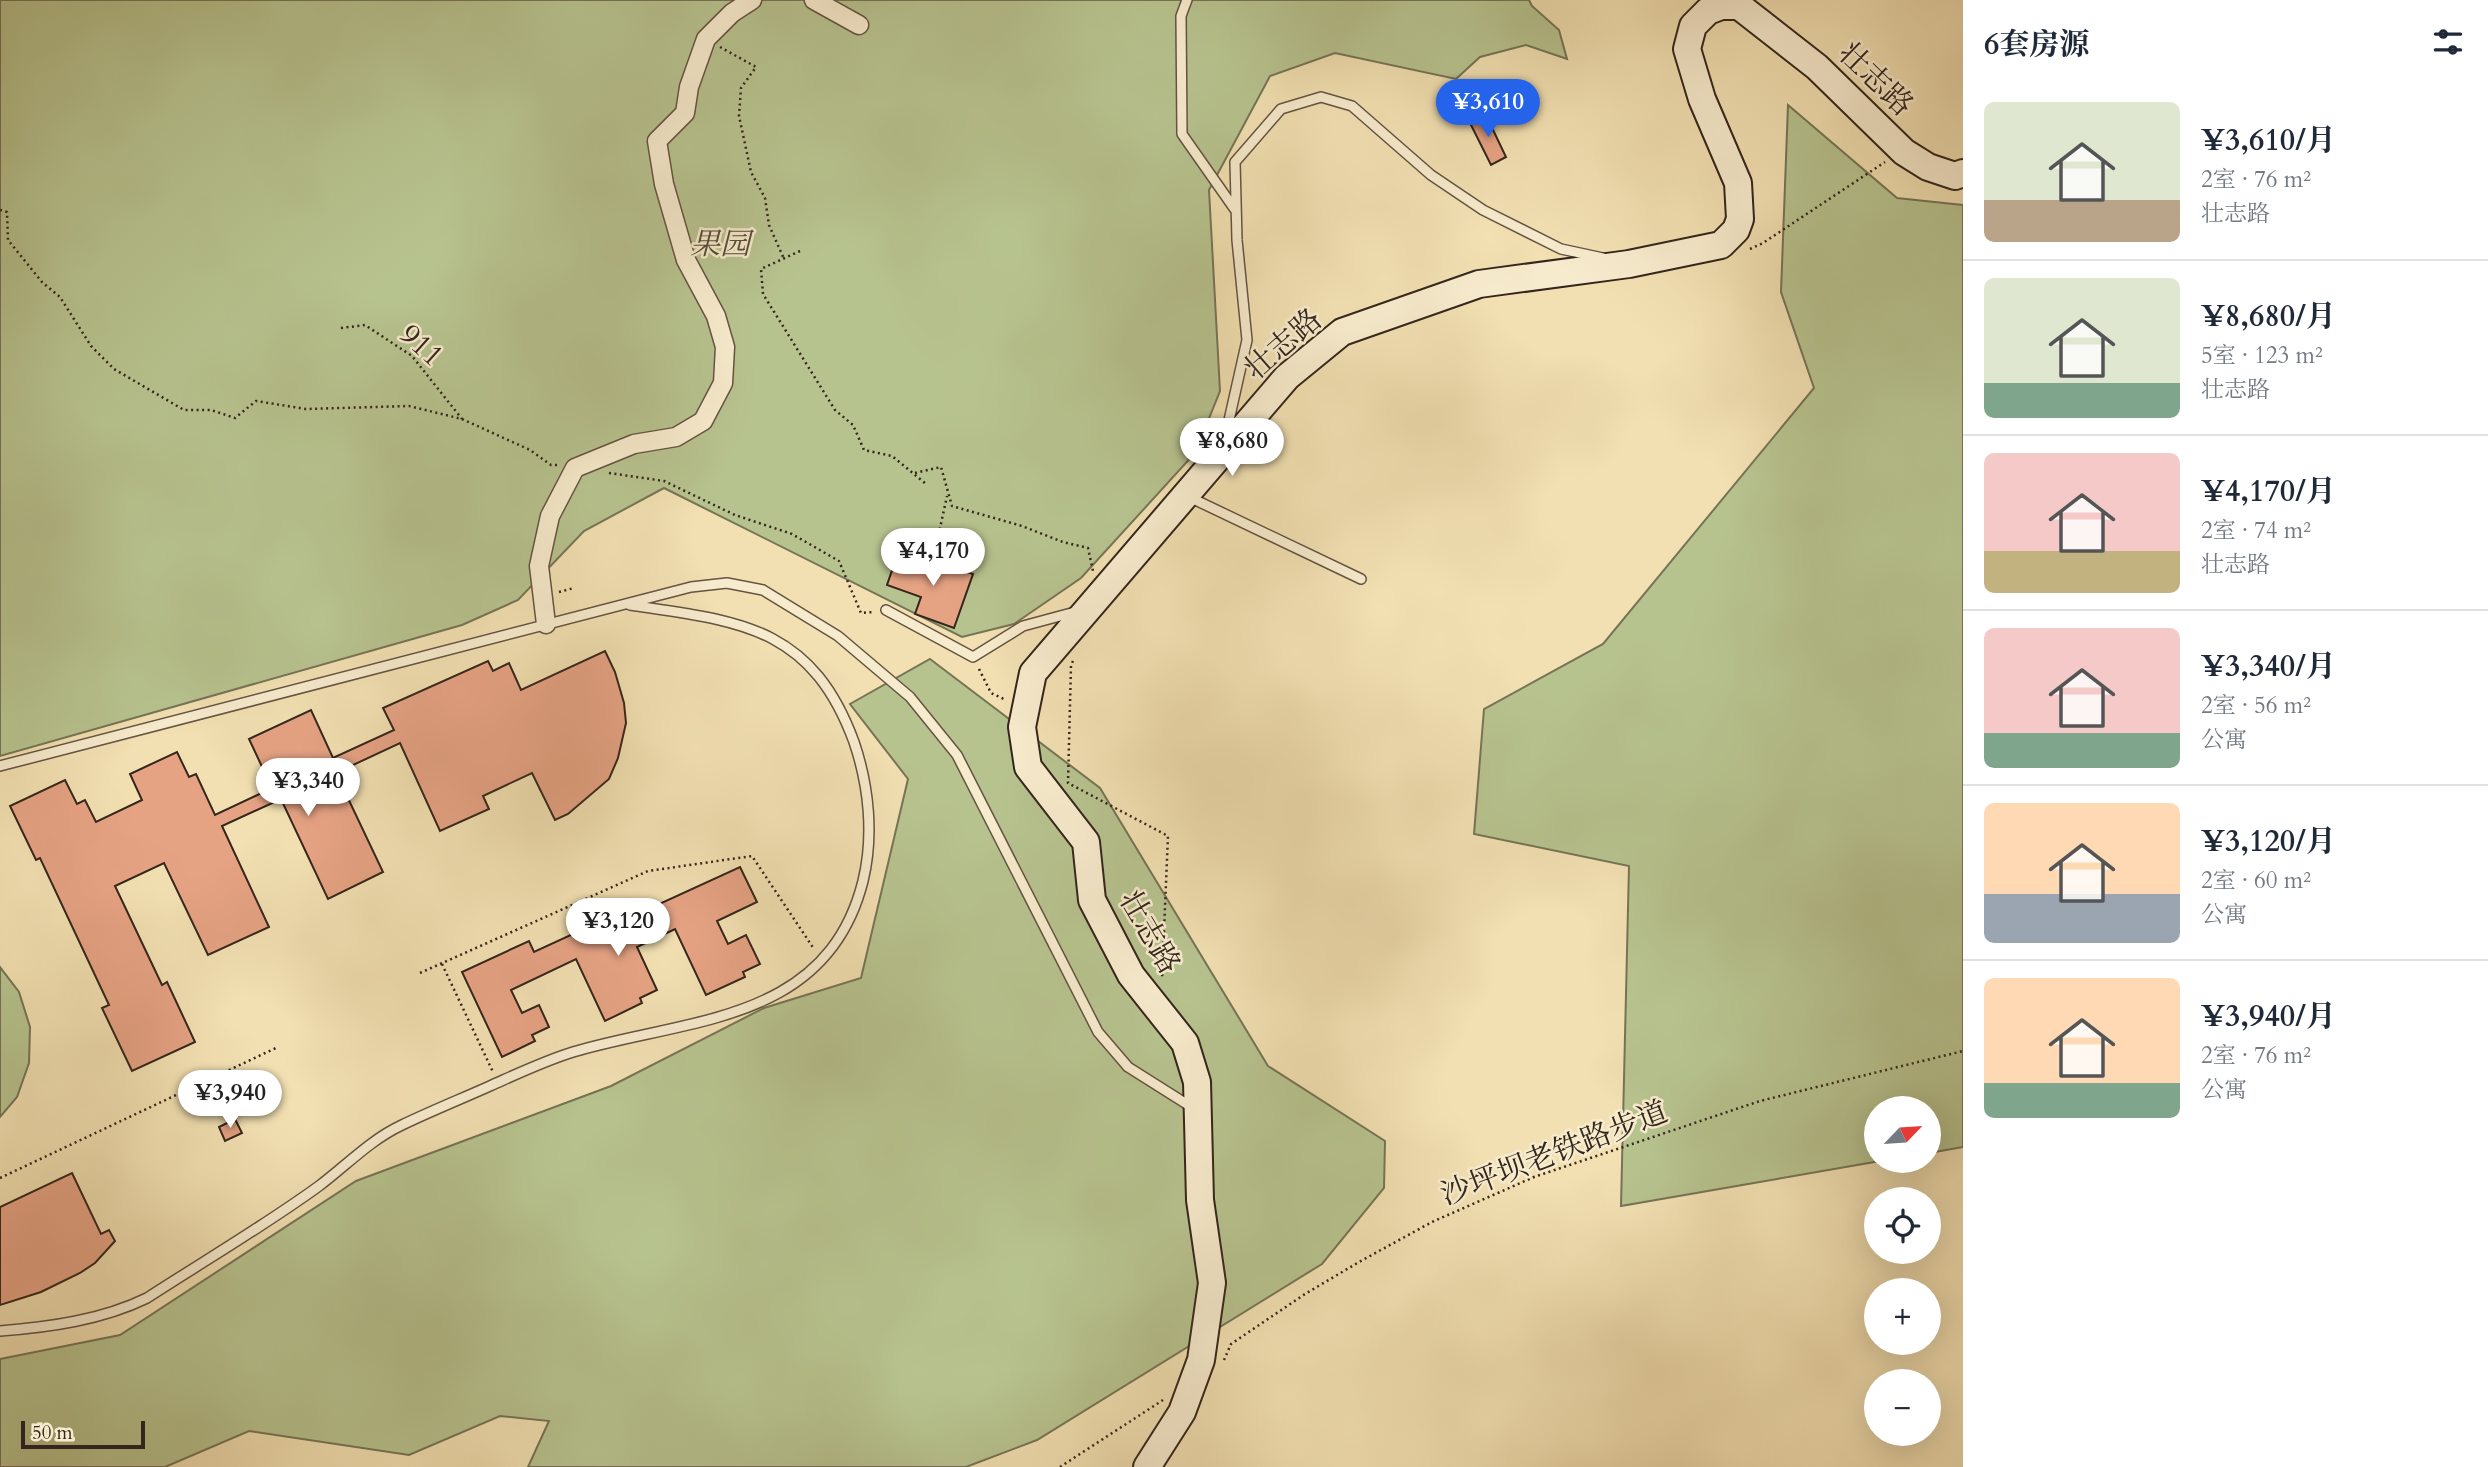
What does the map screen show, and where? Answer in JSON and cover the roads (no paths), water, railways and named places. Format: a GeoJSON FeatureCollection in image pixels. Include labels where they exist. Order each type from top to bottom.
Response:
{"type":"FeatureCollection","features":[{"type":"Feature","properties":{"kind":"street"},"geometry":{"type":"LineString","coordinates":[[546,624],[539,566],[550,516],[575,468],[634,444],[676,437],[703,421],[723,383],[725,347],[716,316],[686,260],[664,184],[657,141],[685,113],[690,87],[706,39],[732,13],[752,0]]}},
{"type":"Feature","properties":{"kind":"street"},"geometry":{"type":"LineString","coordinates":[[814,0],[859,26]]}},
{"type":"Feature","properties":{"kind":"street","name":"壮志路"},"geometry":{"type":"LineString","coordinates":[[1147,1467],[1182,1412],[1202,1360],[1212,1283],[1200,1200],[1197,1082],[1185,1043],[1130,975],[1092,900],[1086,842],[1028,767],[1022,727],[1033,673],[1287,377],[1342,332],[1479,285],[1629,264],[1721,245],[1737,230],[1740,219],[1738,183],[1702,99],[1687,49],[1693,26],[1708,11],[1721,6],[1739,6],[1817,67],[1903,152],[1928,167],[1955,176],[1963,173]]}},
{"type":"Feature","properties":{"kind":"lane"},"geometry":{"type":"LineString","coordinates":[[1186,0],[1181,16],[1182,134],[1237,212]]}},
{"type":"Feature","properties":{"kind":"lane"},"geometry":{"type":"LineString","coordinates":[[1221,454],[1247,340],[1235,162],[1281,109],[1321,97],[1352,106],[1431,175],[1483,210],[1562,249],[1629,264]]}},
{"type":"Feature","properties":{"kind":"lane"},"geometry":{"type":"LineString","coordinates":[[1185,496],[1361,579]]}},
{"type":"Feature","properties":{"kind":"lane"},"geometry":{"type":"LineString","coordinates":[[0,766],[622,604],[727,583],[763,590],[838,636],[910,697],[957,755],[1098,1032],[1129,1067],[1198,1111]]}},
{"type":"Feature","properties":{"kind":"lane"},"geometry":{"type":"LineString","coordinates":[[0,1331],[121,1311],[147,1298],[320,1185],[380,1138],[400,1126],[555,1057],[705,1022],[734,1012],[787,988],[822,960],[842,935],[857,906],[865,871],[869,834],[862,766],[848,728],[831,695],[813,671],[791,649],[765,634],[737,623],[705,616],[622,604]]}},
{"type":"Feature","properties":{"kind":"lane"},"geometry":{"type":"LineString","coordinates":[[886,610],[973,657],[1023,626],[1088,609]]}},
{"type":"Feature","properties":{"kind":"park label","name":"果园"},"geometry":{"type":"Point","coordinates":[720,244]}}]}
